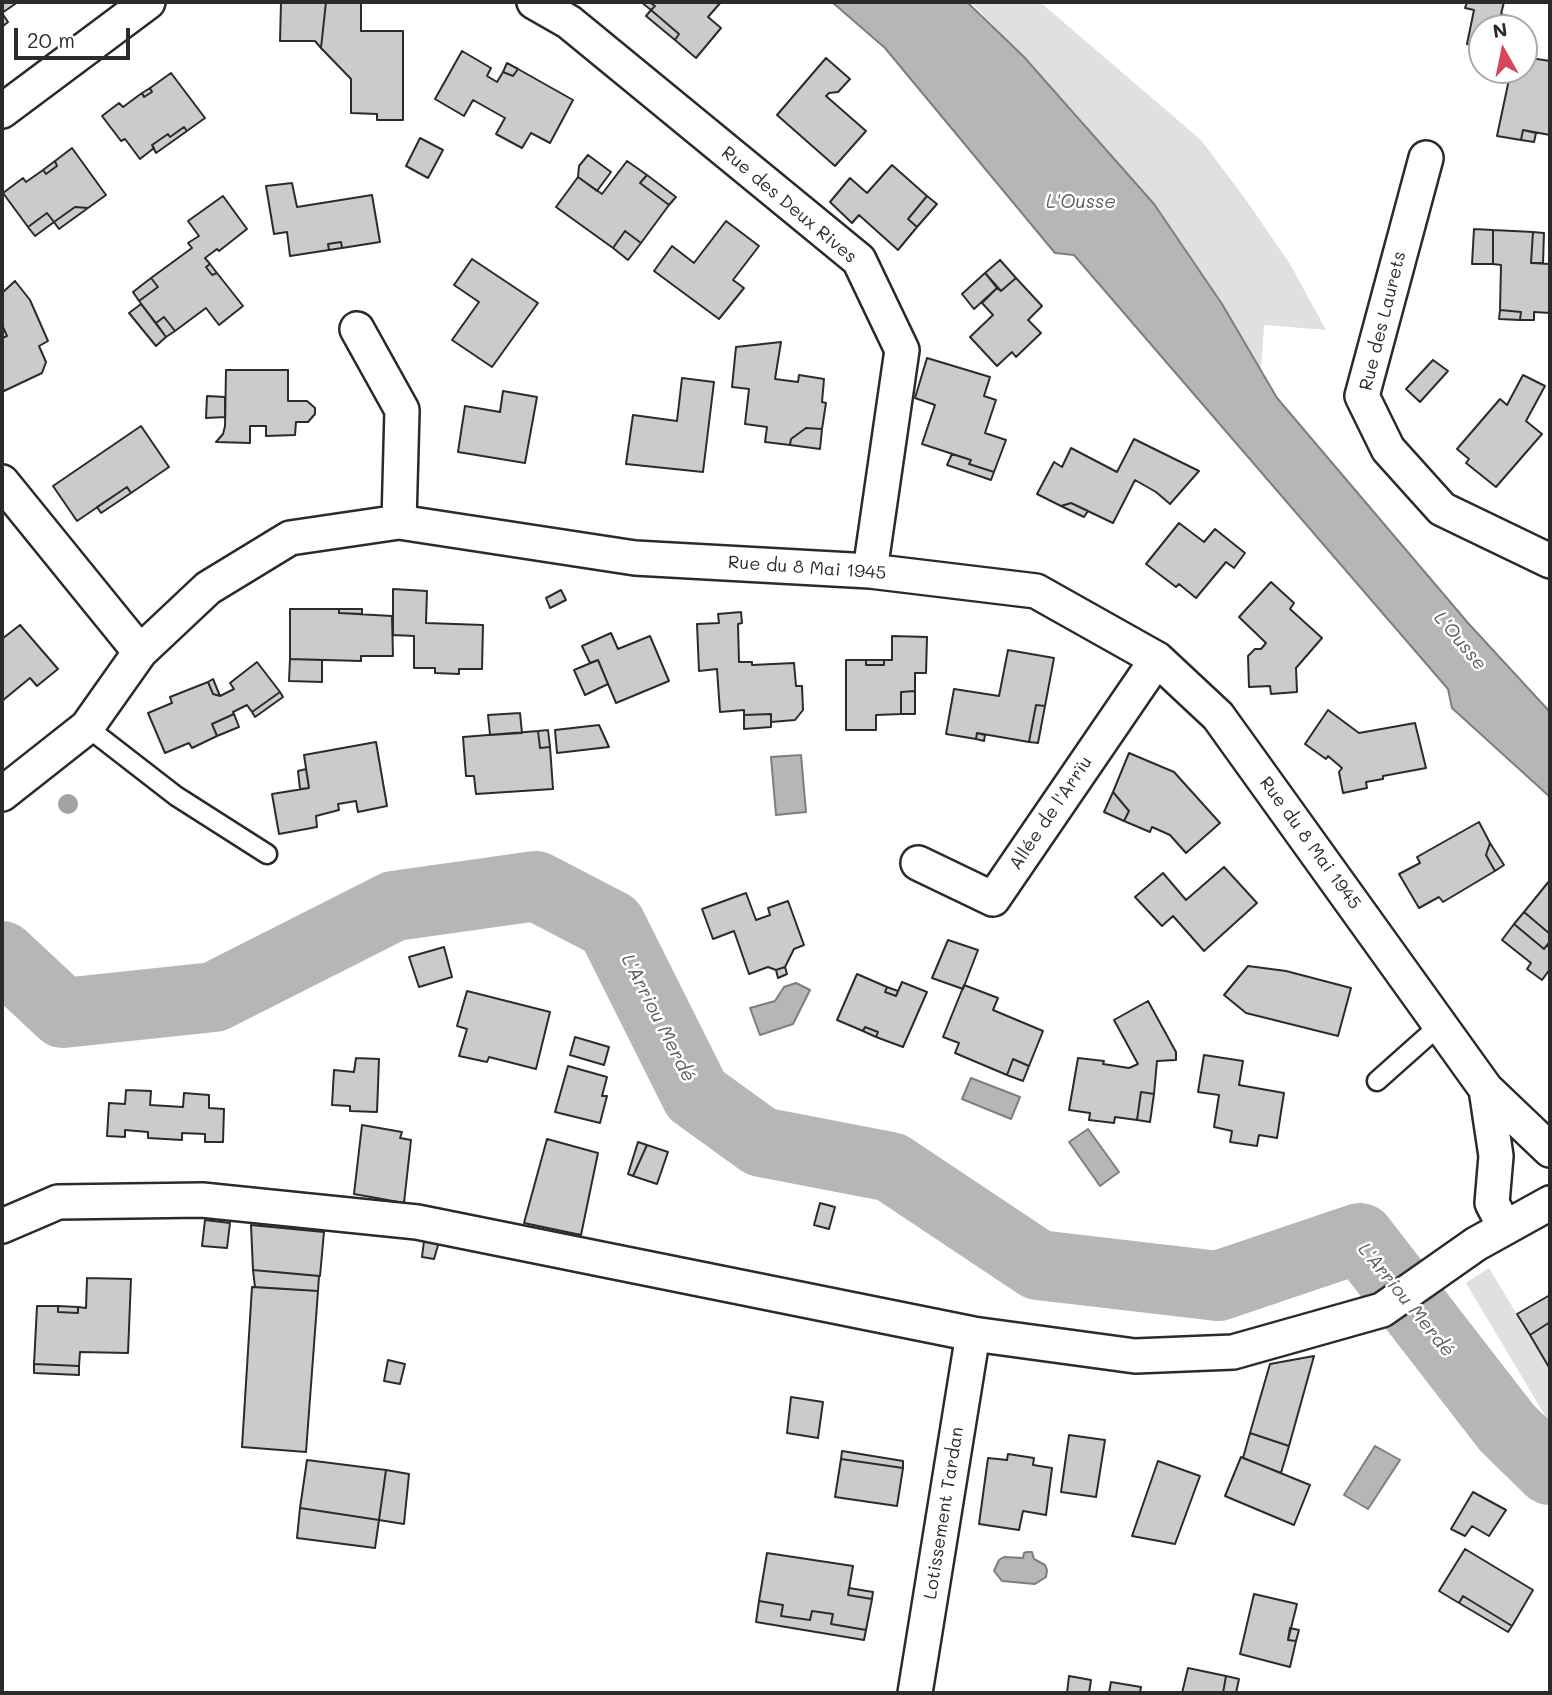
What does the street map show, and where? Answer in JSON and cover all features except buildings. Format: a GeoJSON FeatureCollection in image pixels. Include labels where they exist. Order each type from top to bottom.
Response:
{"type":"FeatureCollection","features":[{"type":"Feature","properties":{"kind":"street"},"geometry":{"type":"LineString","coordinates":[[2,111],[148,2]]}},
{"type":"Feature","properties":{"kind":"street","name":"Rue des Deux Rives"},"geometry":{"type":"LineString","coordinates":[[534,2],[569,22],[859,260],[902,350],[870,571]]}},
{"type":"Feature","properties":{"kind":"street","name":"Rue des Laurets"},"geometry":{"type":"LineString","coordinates":[[1426,158],[1362,397],[1388,449],[1442,509],[1550,561]]}},
{"type":"Feature","properties":{"kind":"street"},"geometry":{"type":"LineString","coordinates":[[357,329],[402,410],[399,522]]}},
{"type":"Feature","properties":{"kind":"street"},"geometry":{"type":"LineString","coordinates":[[2,482],[140,652]]}},
{"type":"Feature","properties":{"kind":"street","name":"Rue du 8 Mai 1945"},"geometry":{"type":"LineString","coordinates":[[2,794],[87,727],[140,652],[208,588],[290,538],[399,522],[635,558],[870,571],[1036,591],[1157,659],[1218,716],[1486,1089],[1550,1150]]}},
{"type":"Feature","properties":{"kind":"street","name":"Allée de l'Arrïu"},"geometry":{"type":"LineString","coordinates":[[918,863],[993,899],[1157,659]]}},
{"type":"Feature","properties":{"kind":"street","name":"Rue du 8 Mai 1945"},"geometry":{"type":"LineString","coordinates":[[1486,1089],[1496,1156],[1492,1203],[1505,1228]]}},
{"type":"Feature","properties":{"kind":"street"},"geometry":{"type":"LineString","coordinates":[[2,1226],[58,1202],[202,1200],[417,1222],[973,1334],[1135,1356],[1233,1352],[1381,1310],[1453,1260],[1550,1203]]}},
{"type":"Feature","properties":{"kind":"street","name":"Lotissement Tardan"},"geometry":{"type":"LineString","coordinates":[[915,1693],[973,1334]]}},
{"type":"Feature","properties":{"kind":"lane"},"geometry":{"type":"LineString","coordinates":[[87,727],[176,796],[267,854]]}},
{"type":"Feature","properties":{"kind":"lane"},"geometry":{"type":"LineString","coordinates":[[1377,1081],[1441,1024]]}},
{"type":"Feature","properties":{"kind":"shaded area"},"geometry":{"type":"Polygon","coordinates":[[[971,2],[1040,2],[1201,140],[1290,264],[1326,330],[1264,325],[1261,371],[1134,183],[1077,115],[971,2]]]}},
{"type":"Feature","properties":{"kind":"shaded area"},"geometry":{"type":"Polygon","coordinates":[[[1489,1268],[1550,1369],[1550,1424],[1466,1283],[1489,1268]]]}},
{"type":"Feature","properties":{"kind":"water","name":"L'Ousse"},"geometry":{"type":"Polygon","coordinates":[[[832,2],[967,2],[1024,57],[1154,204],[1222,304],[1277,398],[1468,623],[1550,712],[1550,797],[1452,708],[1448,689],[1074,255],[1055,253],[885,48],[832,2]]]}},
{"type":"Feature","properties":{"kind":"water"},"geometry":{"type":"Polygon","coordinates":[[[801,755],[806,812],[776,815],[771,757],[801,755]]]}},
{"type":"Feature","properties":{"kind":"water"},"geometry":{"type":"Polygon","coordinates":[[[796,983],[810,990],[793,1024],[760,1035],[750,1008],[775,1001],[784,987],[796,983]]]}},
{"type":"Feature","properties":{"kind":"water"},"geometry":{"type":"Polygon","coordinates":[[[971,1078],[1020,1097],[1011,1119],[962,1099],[971,1078]]]}},
{"type":"Feature","properties":{"kind":"water"},"geometry":{"type":"Polygon","coordinates":[[[1088,1129],[1119,1172],[1100,1186],[1069,1142],[1088,1129]]]}},
{"type":"Feature","properties":{"kind":"water"},"geometry":{"type":"Polygon","coordinates":[[[1375,1446],[1400,1460],[1368,1509],[1344,1495],[1375,1446]]]}},
{"type":"Feature","properties":{"kind":"water"},"geometry":{"type":"Polygon","coordinates":[[[1027,1552],[1032,1552],[1034,1559],[1045,1565],[1046,1577],[1035,1584],[1002,1581],[994,1571],[999,1560],[1004,1557],[1023,1558],[1027,1552]]]}},
{"type":"Feature","properties":{"kind":"waterway","name":"L'Arriou Merdé"},"geometry":{"type":"LineString","coordinates":[[2,956],[63,1013],[214,997],[394,906],[536,886],[611,925],[696,1095],[761,1142],[891,1167],[1038,1265],[1218,1286],[1360,1238],[1507,1428],[1550,1470]]}}]}
